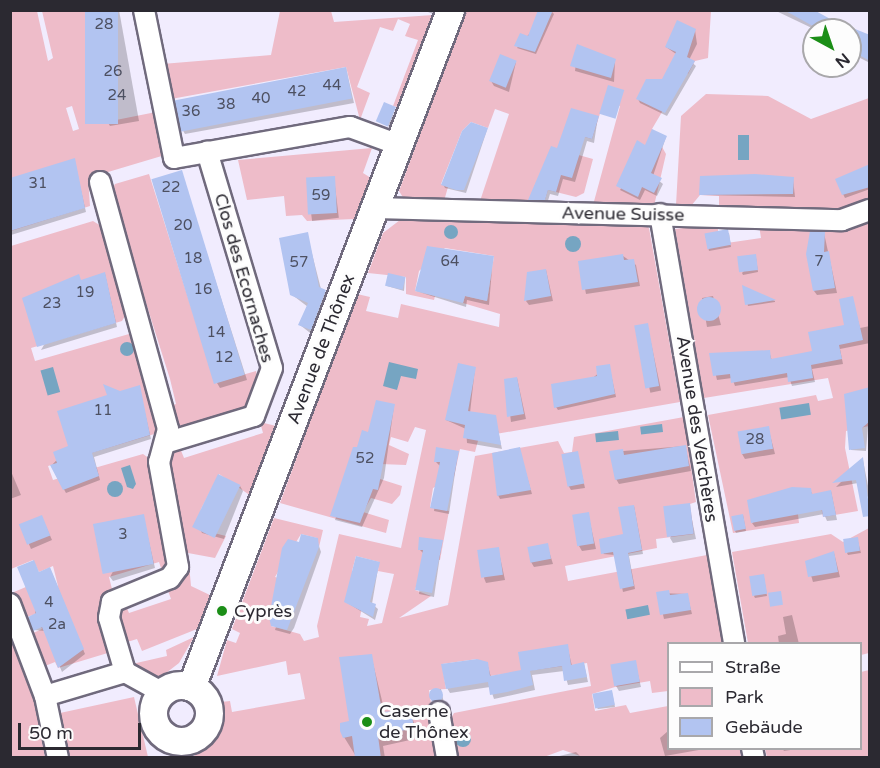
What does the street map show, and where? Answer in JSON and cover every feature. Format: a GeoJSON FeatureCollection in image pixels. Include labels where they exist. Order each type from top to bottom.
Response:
{"type":"FeatureCollection","features":[{"type":"Feature","properties":{"kind":"main road","name":"Avenue de Thônex"},"geometry":{"type":"LineString","coordinates":[[191,687],[450,10]]}},
{"type":"Feature","properties":{"kind":"main road"},"geometry":{"type":"LineString","coordinates":[[191,687],[206,700],[207,724],[196,737],[171,749],[155,722],[154,707],[163,693],[191,687]]}},
{"type":"Feature","properties":{"kind":"street"},"geometry":{"type":"LineString","coordinates":[[144,10],[174,158],[350,127],[399,145]]}},
{"type":"Feature","properties":{"kind":"street","name":"Clos des Ecornaches"},"geometry":{"type":"LineString","coordinates":[[165,443],[255,416],[272,368],[207,152]]}},
{"type":"Feature","properties":{"kind":"street"},"geometry":{"type":"LineString","coordinates":[[100,182],[168,429],[159,462],[178,567],[170,578],[111,602],[109,618],[125,672],[163,693]]}},
{"type":"Feature","properties":{"kind":"street","name":"Avenue Suisse"},"geometry":{"type":"LineString","coordinates":[[375,208],[842,220],[870,210]]}},
{"type":"Feature","properties":{"kind":"street","name":"Avenue des Verchères"},"geometry":{"type":"LineString","coordinates":[[660,214],[734,642]]}},
{"type":"Feature","properties":{"kind":"street"},"geometry":{"type":"LineString","coordinates":[[10,604],[45,696],[58,758]]}},
{"type":"Feature","properties":{"kind":"street"},"geometry":{"type":"LineString","coordinates":[[45,696],[125,672]]}},
{"type":"Feature","properties":{"kind":"street"},"geometry":{"type":"LineString","coordinates":[[439,712],[447,758]]}},
{"type":"Feature","properties":{"kind":"green space"},"geometry":{"type":"Polygon","coordinates":[[[11,11],[37,11],[48,61],[53,58],[42,11],[85,11],[106,122],[156,112],[165,155],[88,178],[90,206],[11,231],[11,11]],[[72,106],[66,108],[73,131],[79,129],[72,106]]]}},
{"type":"Feature","properties":{"kind":"green space"},"geometry":{"type":"Polygon","coordinates":[[[280,11],[331,11],[334,22],[433,15],[397,107],[393,106],[418,40],[405,36],[410,24],[398,19],[393,31],[380,27],[357,87],[370,93],[360,120],[346,67],[171,99],[162,64],[271,55],[280,11]]]}},
{"type":"Feature","properties":{"kind":"green space"},"geometry":{"type":"Polygon","coordinates":[[[466,11],[711,11],[708,58],[695,61],[688,74],[669,66],[662,112],[652,129],[666,154],[654,206],[593,205],[620,106],[604,101],[592,139],[581,136],[575,154],[593,159],[584,193],[576,197],[548,190],[544,203],[480,201],[509,114],[495,109],[488,128],[471,122],[462,131],[441,184],[448,187],[444,201],[404,199],[399,191],[466,11]]]}},
{"type":"Feature","properties":{"kind":"green space"},"geometry":{"type":"Polygon","coordinates":[[[706,94],[768,96],[811,119],[869,98],[869,201],[847,210],[719,209],[719,196],[700,195],[691,206],[676,205],[681,116],[706,94]]]}},
{"type":"Feature","properties":{"kind":"green space"},"geometry":{"type":"Polygon","coordinates":[[[372,148],[363,173],[371,178],[354,219],[307,221],[302,215],[286,216],[284,196],[247,200],[238,160],[372,148]]]}},
{"type":"Feature","properties":{"kind":"green space"},"geometry":{"type":"Polygon","coordinates":[[[149,174],[215,383],[256,371],[259,384],[250,407],[188,428],[176,424],[170,406],[176,404],[170,379],[111,192],[115,184],[149,174]]]}},
{"type":"Feature","properties":{"kind":"green space"},"geometry":{"type":"Polygon","coordinates":[[[419,218],[643,223],[649,228],[680,402],[479,437],[475,452],[460,449],[454,477],[433,488],[430,507],[449,511],[440,560],[425,558],[415,590],[431,596],[399,618],[448,605],[475,456],[558,441],[564,453],[572,452],[574,437],[684,417],[696,502],[690,504],[694,534],[656,539],[657,548],[565,566],[568,581],[707,555],[722,642],[667,642],[667,691],[652,693],[650,681],[615,687],[592,694],[595,711],[626,705],[630,713],[667,706],[667,750],[740,750],[741,757],[586,758],[563,750],[544,757],[454,757],[448,724],[454,713],[591,686],[587,663],[490,676],[477,659],[442,664],[446,689],[429,690],[439,757],[192,758],[216,735],[221,702],[230,701],[232,712],[305,699],[300,673],[288,675],[286,661],[217,676],[227,640],[236,643],[240,633],[232,629],[274,518],[323,530],[319,547],[317,538],[301,534],[275,577],[282,579],[271,626],[300,634],[304,641],[319,637],[317,626],[339,534],[401,548],[426,430],[415,427],[408,442],[391,437],[389,445],[409,454],[406,465],[380,464],[380,479],[402,486],[400,495],[392,504],[371,498],[363,512],[389,520],[386,533],[280,503],[357,294],[370,297],[366,311],[398,318],[401,304],[499,327],[500,314],[463,303],[465,296],[487,301],[494,256],[445,248],[419,271],[415,291],[435,296],[434,300],[406,294],[406,277],[368,273],[383,233],[400,220],[419,218]],[[356,556],[352,571],[362,607],[360,617],[369,619],[367,626],[382,623],[394,574],[378,571],[379,562],[356,556]]]}},
{"type":"Feature","properties":{"kind":"green space"},"geometry":{"type":"Polygon","coordinates":[[[869,219],[869,426],[846,431],[845,448],[858,511],[823,517],[821,507],[798,514],[799,523],[733,533],[708,415],[816,395],[818,401],[833,398],[828,378],[704,398],[675,229],[717,224],[720,244],[761,238],[759,225],[869,219]]]}},
{"type":"Feature","properties":{"kind":"green space"},"geometry":{"type":"Polygon","coordinates":[[[93,221],[101,226],[126,314],[122,321],[31,348],[35,361],[129,334],[161,432],[48,466],[53,480],[143,454],[150,459],[168,566],[161,568],[159,562],[109,577],[112,589],[103,600],[111,652],[58,668],[55,662],[45,666],[31,634],[42,629],[36,614],[24,618],[14,592],[33,584],[38,594],[58,586],[53,566],[39,572],[33,560],[11,569],[11,246],[93,221]]]}},
{"type":"Feature","properties":{"kind":"green space"},"geometry":{"type":"Polygon","coordinates":[[[260,422],[276,426],[251,496],[219,474],[201,509],[198,529],[226,536],[215,558],[188,553],[191,586],[212,596],[197,629],[142,651],[137,639],[124,643],[116,610],[124,601],[129,613],[171,599],[167,588],[186,570],[187,552],[168,464],[171,450],[180,448],[184,458],[263,433],[260,422]]]}},
{"type":"Feature","properties":{"kind":"green space"},"geometry":{"type":"Polygon","coordinates":[[[869,528],[869,653],[862,655],[862,642],[748,642],[732,552],[831,534],[843,542],[869,528]]]}},
{"type":"Feature","properties":{"kind":"green space"},"geometry":{"type":"Polygon","coordinates":[[[10,624],[26,662],[45,757],[11,757],[10,624]]]}},
{"type":"Feature","properties":{"kind":"green space"},"geometry":{"type":"Polygon","coordinates":[[[194,637],[179,663],[157,680],[132,664],[167,656],[166,650],[194,637]]]}},
{"type":"Feature","properties":{"kind":"green space"},"geometry":{"type":"Polygon","coordinates":[[[869,670],[869,757],[767,757],[765,750],[862,750],[862,672],[869,670]]]}},
{"type":"Feature","properties":{"kind":"green space"},"geometry":{"type":"Polygon","coordinates":[[[134,697],[148,757],[69,757],[60,713],[134,697]]]}},
{"type":"Feature","properties":{"kind":"water"},"geometry":{"type":"Polygon","coordinates":[[[738,135],[749,135],[749,160],[738,160],[738,135]]]}},
{"type":"Feature","properties":{"kind":"water"},"geometry":{"type":"Polygon","coordinates":[[[451,225],[456,227],[458,232],[456,237],[451,239],[446,237],[444,232],[446,227],[451,225]]]}},
{"type":"Feature","properties":{"kind":"water"},"geometry":{"type":"Polygon","coordinates":[[[573,236],[581,244],[573,252],[565,244],[573,236]]]}},
{"type":"Feature","properties":{"kind":"water"},"geometry":{"type":"Polygon","coordinates":[[[124,342],[130,342],[134,349],[130,356],[124,356],[120,352],[120,346],[124,342]]]}},
{"type":"Feature","properties":{"kind":"water"},"geometry":{"type":"Polygon","coordinates":[[[389,362],[418,369],[416,379],[401,376],[397,390],[383,386],[389,362]]]}},
{"type":"Feature","properties":{"kind":"water"},"geometry":{"type":"Polygon","coordinates":[[[53,367],[60,392],[48,396],[41,371],[53,367]]]}},
{"type":"Feature","properties":{"kind":"water"},"geometry":{"type":"Polygon","coordinates":[[[809,403],[811,415],[781,420],[779,408],[809,403]]]}},
{"type":"Feature","properties":{"kind":"water"},"geometry":{"type":"Polygon","coordinates":[[[662,424],[663,432],[641,435],[640,427],[662,424]]]}},
{"type":"Feature","properties":{"kind":"water"},"geometry":{"type":"Polygon","coordinates":[[[618,431],[619,440],[596,442],[595,433],[618,431]]]}},
{"type":"Feature","properties":{"kind":"water"},"geometry":{"type":"Polygon","coordinates":[[[130,465],[136,484],[133,489],[127,487],[121,468],[130,465]]]}},
{"type":"Feature","properties":{"kind":"water"},"geometry":{"type":"Polygon","coordinates":[[[115,481],[123,489],[115,497],[107,489],[115,481]]]}},
{"type":"Feature","properties":{"kind":"water"},"geometry":{"type":"Polygon","coordinates":[[[648,605],[650,615],[627,619],[625,609],[648,605]]]}},
{"type":"Feature","properties":{"kind":"water"},"geometry":{"type":"Polygon","coordinates":[[[463,731],[469,733],[471,739],[469,745],[463,747],[457,745],[455,739],[457,733],[463,731]]]}},
{"type":"Feature","properties":{"kind":"building"},"geometry":{"type":"Polygon","coordinates":[[[85,10],[118,10],[118,124],[85,124],[85,10]]]}},
{"type":"Feature","properties":{"kind":"building"},"geometry":{"type":"Polygon","coordinates":[[[538,10],[553,10],[535,52],[514,46],[520,33],[528,36],[538,10]]]}},
{"type":"Feature","properties":{"kind":"building"},"geometry":{"type":"Polygon","coordinates":[[[784,10],[814,10],[828,18],[802,18],[802,20],[784,10]]]}},
{"type":"Feature","properties":{"kind":"building"},"geometry":{"type":"Polygon","coordinates":[[[677,20],[696,29],[687,57],[695,61],[665,113],[636,99],[646,79],[662,79],[676,52],[665,47],[677,20]]]}},
{"type":"Feature","properties":{"kind":"building"},"geometry":{"type":"Polygon","coordinates":[[[862,32],[870,35],[870,61],[862,57],[862,32]]]}},
{"type":"Feature","properties":{"kind":"building"},"geometry":{"type":"Polygon","coordinates":[[[577,44],[616,59],[611,78],[570,66],[577,44]]]}},
{"type":"Feature","properties":{"kind":"building"},"geometry":{"type":"Polygon","coordinates":[[[500,54],[517,61],[506,88],[489,81],[500,54]]]}},
{"type":"Feature","properties":{"kind":"building"},"geometry":{"type":"Polygon","coordinates":[[[346,67],[352,98],[180,132],[174,100],[346,67]]]}},
{"type":"Feature","properties":{"kind":"building"},"geometry":{"type":"Polygon","coordinates":[[[608,85],[624,90],[615,119],[599,114],[608,85]]]}},
{"type":"Feature","properties":{"kind":"building"},"geometry":{"type":"Polygon","coordinates":[[[384,102],[396,107],[388,126],[376,121],[384,102]]]}},
{"type":"Feature","properties":{"kind":"building"},"geometry":{"type":"Polygon","coordinates":[[[571,108],[599,116],[592,139],[585,137],[572,178],[561,175],[556,192],[548,190],[545,200],[528,200],[551,146],[557,148],[571,108]]]}},
{"type":"Feature","properties":{"kind":"building"},"geometry":{"type":"Polygon","coordinates":[[[471,122],[488,128],[464,190],[441,185],[462,131],[471,122]]]}},
{"type":"Feature","properties":{"kind":"building"},"geometry":{"type":"Polygon","coordinates":[[[652,129],[667,136],[651,173],[662,178],[654,193],[642,187],[638,197],[616,186],[637,140],[645,145],[652,129]]]}},
{"type":"Feature","properties":{"kind":"building"},"geometry":{"type":"Polygon","coordinates":[[[75,158],[85,208],[10,231],[10,178],[75,158]]]}},
{"type":"Feature","properties":{"kind":"building"},"geometry":{"type":"Polygon","coordinates":[[[870,164],[870,187],[842,195],[835,179],[870,164]]]}},
{"type":"Feature","properties":{"kind":"building"},"geometry":{"type":"Polygon","coordinates":[[[182,170],[245,375],[214,384],[151,179],[182,170]]]}},
{"type":"Feature","properties":{"kind":"building"},"geometry":{"type":"Polygon","coordinates":[[[755,174],[794,177],[793,194],[699,195],[700,176],[755,174]]]}},
{"type":"Feature","properties":{"kind":"building"},"geometry":{"type":"Polygon","coordinates":[[[335,176],[337,213],[308,214],[306,178],[335,176]]]}},
{"type":"Feature","properties":{"kind":"building"},"geometry":{"type":"Polygon","coordinates":[[[728,229],[731,245],[707,249],[704,234],[728,229]]]}},
{"type":"Feature","properties":{"kind":"building"},"geometry":{"type":"Polygon","coordinates":[[[810,231],[825,232],[824,252],[829,251],[835,288],[813,291],[806,254],[810,231]]]}},
{"type":"Feature","properties":{"kind":"building"},"geometry":{"type":"Polygon","coordinates":[[[308,232],[319,287],[326,290],[311,330],[298,325],[308,303],[290,295],[279,238],[308,232]]]}},
{"type":"Feature","properties":{"kind":"building"},"geometry":{"type":"Polygon","coordinates":[[[427,246],[494,256],[487,301],[465,296],[463,303],[415,291],[427,246]]]}},
{"type":"Feature","properties":{"kind":"building"},"geometry":{"type":"Polygon","coordinates":[[[623,254],[624,260],[634,259],[638,282],[582,290],[578,261],[623,254]]]}},
{"type":"Feature","properties":{"kind":"building"},"geometry":{"type":"Polygon","coordinates":[[[756,254],[758,270],[739,272],[737,256],[756,254]]]}},
{"type":"Feature","properties":{"kind":"building"},"geometry":{"type":"Polygon","coordinates":[[[546,269],[551,296],[524,301],[527,272],[546,269]]]}},
{"type":"Feature","properties":{"kind":"building"},"geometry":{"type":"Polygon","coordinates":[[[105,272],[116,323],[37,347],[22,298],[79,274],[81,280],[105,272]]]}},
{"type":"Feature","properties":{"kind":"building"},"geometry":{"type":"Polygon","coordinates":[[[388,273],[406,277],[403,290],[385,286],[388,273]]]}},
{"type":"Feature","properties":{"kind":"building"},"geometry":{"type":"Polygon","coordinates":[[[742,285],[776,300],[745,305],[742,285]]]}},
{"type":"Feature","properties":{"kind":"building"},"geometry":{"type":"Polygon","coordinates":[[[853,296],[863,340],[839,345],[842,359],[811,365],[813,378],[788,382],[787,373],[731,383],[730,374],[713,376],[709,353],[770,350],[771,359],[812,351],[808,332],[844,325],[839,299],[853,296]]]}},
{"type":"Feature","properties":{"kind":"building"},"geometry":{"type":"Polygon","coordinates":[[[709,297],[717,301],[721,309],[717,317],[709,321],[701,317],[697,309],[701,301],[709,297]]]}},
{"type":"Feature","properties":{"kind":"building"},"geometry":{"type":"Polygon","coordinates":[[[648,323],[659,386],[645,388],[634,325],[648,323]]]}},
{"type":"Feature","properties":{"kind":"building"},"geometry":{"type":"Polygon","coordinates":[[[458,363],[476,367],[468,411],[496,415],[501,445],[463,438],[465,425],[445,420],[458,363]]]}},
{"type":"Feature","properties":{"kind":"building"},"geometry":{"type":"Polygon","coordinates":[[[610,364],[615,394],[554,408],[551,384],[597,376],[596,366],[610,364]]]}},
{"type":"Feature","properties":{"kind":"building"},"geometry":{"type":"Polygon","coordinates":[[[517,377],[524,414],[507,417],[504,379],[517,377]]]}},
{"type":"Feature","properties":{"kind":"building"},"geometry":{"type":"Polygon","coordinates":[[[103,384],[120,391],[140,385],[150,435],[92,453],[99,476],[63,490],[50,465],[57,463],[53,452],[68,446],[57,411],[107,395],[103,384]]]}},
{"type":"Feature","properties":{"kind":"building"},"geometry":{"type":"Polygon","coordinates":[[[870,387],[870,421],[862,428],[865,448],[849,450],[844,394],[870,387]]]}},
{"type":"Feature","properties":{"kind":"building"},"geometry":{"type":"Polygon","coordinates":[[[376,400],[395,404],[378,490],[373,489],[360,523],[330,516],[353,447],[357,447],[362,430],[368,432],[376,400]]]}},
{"type":"Feature","properties":{"kind":"building"},"geometry":{"type":"Polygon","coordinates":[[[769,426],[773,449],[741,454],[737,432],[769,426]]]}},
{"type":"Feature","properties":{"kind":"building"},"geometry":{"type":"Polygon","coordinates":[[[686,445],[689,466],[615,480],[609,451],[623,449],[624,455],[686,445]]]}},
{"type":"Feature","properties":{"kind":"building"},"geometry":{"type":"Polygon","coordinates":[[[436,447],[459,451],[447,511],[430,508],[440,462],[434,462],[436,447]]]}},
{"type":"Feature","properties":{"kind":"building"},"geometry":{"type":"Polygon","coordinates":[[[520,447],[531,490],[497,496],[492,453],[520,447]]]}},
{"type":"Feature","properties":{"kind":"building"},"geometry":{"type":"Polygon","coordinates":[[[578,451],[584,483],[568,487],[561,454],[578,451]]]}},
{"type":"Feature","properties":{"kind":"building"},"geometry":{"type":"Polygon","coordinates":[[[863,457],[870,516],[863,517],[856,480],[832,483],[863,457]]]}},
{"type":"Feature","properties":{"kind":"building"},"geometry":{"type":"Polygon","coordinates":[[[218,474],[240,485],[215,538],[192,527],[218,474]]]}},
{"type":"Feature","properties":{"kind":"building"},"geometry":{"type":"Polygon","coordinates":[[[792,487],[811,488],[812,494],[831,490],[836,515],[823,517],[822,510],[751,523],[747,500],[792,487]]]}},
{"type":"Feature","properties":{"kind":"building"},"geometry":{"type":"Polygon","coordinates":[[[690,503],[694,534],[667,537],[663,506],[690,503]]]}},
{"type":"Feature","properties":{"kind":"building"},"geometry":{"type":"Polygon","coordinates":[[[634,505],[642,550],[628,553],[634,586],[620,589],[613,552],[601,554],[599,539],[623,534],[618,507],[634,505]]]}},
{"type":"Feature","properties":{"kind":"building"},"geometry":{"type":"Polygon","coordinates":[[[589,512],[594,544],[577,546],[572,515],[589,512]]]}},
{"type":"Feature","properties":{"kind":"building"},"geometry":{"type":"Polygon","coordinates":[[[144,514],[154,564],[103,574],[93,524],[144,514]]]}},
{"type":"Feature","properties":{"kind":"building"},"geometry":{"type":"Polygon","coordinates":[[[743,514],[746,529],[734,531],[731,516],[743,514]]]}},
{"type":"Feature","properties":{"kind":"building"},"geometry":{"type":"Polygon","coordinates":[[[42,515],[50,535],[27,545],[19,524],[42,515]]]}},
{"type":"Feature","properties":{"kind":"building"},"geometry":{"type":"Polygon","coordinates":[[[301,534],[318,538],[319,547],[287,630],[271,626],[269,617],[282,548],[288,539],[299,542],[301,534]]]}},
{"type":"Feature","properties":{"kind":"building"},"geometry":{"type":"Polygon","coordinates":[[[419,537],[443,540],[432,593],[415,590],[423,550],[418,550],[419,537]]]}},
{"type":"Feature","properties":{"kind":"building"},"geometry":{"type":"Polygon","coordinates":[[[858,537],[860,551],[845,553],[843,539],[858,537]]]}},
{"type":"Feature","properties":{"kind":"building"},"geometry":{"type":"Polygon","coordinates":[[[548,543],[551,559],[530,563],[527,547],[548,543]]]}},
{"type":"Feature","properties":{"kind":"building"},"geometry":{"type":"Polygon","coordinates":[[[499,547],[503,575],[481,578],[477,550],[499,547]]]}},
{"type":"Feature","properties":{"kind":"building"},"geometry":{"type":"Polygon","coordinates":[[[834,551],[838,572],[808,577],[805,561],[834,551]]]}},
{"type":"Feature","properties":{"kind":"building"},"geometry":{"type":"Polygon","coordinates":[[[356,556],[380,562],[370,602],[376,604],[373,617],[344,602],[356,556]]]}},
{"type":"Feature","properties":{"kind":"building"},"geometry":{"type":"Polygon","coordinates":[[[34,560],[39,572],[50,567],[84,649],[58,668],[42,627],[33,631],[28,617],[36,613],[17,567],[34,560]]]}},
{"type":"Feature","properties":{"kind":"building"},"geometry":{"type":"Polygon","coordinates":[[[764,574],[767,594],[752,596],[749,576],[764,574]]]}},
{"type":"Feature","properties":{"kind":"building"},"geometry":{"type":"Polygon","coordinates":[[[669,590],[670,595],[688,593],[691,610],[660,615],[656,592],[669,590]]]}},
{"type":"Feature","properties":{"kind":"building"},"geometry":{"type":"Polygon","coordinates":[[[781,591],[783,605],[770,607],[768,593],[781,591]]]}},
{"type":"Feature","properties":{"kind":"building"},"geometry":{"type":"Polygon","coordinates":[[[568,644],[571,665],[584,662],[587,677],[564,681],[562,666],[530,671],[533,685],[490,695],[488,682],[446,689],[441,664],[477,659],[488,662],[490,676],[521,670],[518,652],[568,644]]]}},
{"type":"Feature","properties":{"kind":"building"},"geometry":{"type":"Polygon","coordinates":[[[372,654],[382,712],[411,710],[414,728],[378,736],[381,758],[355,758],[352,736],[343,738],[340,731],[340,723],[349,721],[339,657],[372,654]]]}},
{"type":"Feature","properties":{"kind":"building"},"geometry":{"type":"Polygon","coordinates":[[[636,660],[640,682],[614,686],[610,665],[636,660]]]}},
{"type":"Feature","properties":{"kind":"building"},"geometry":{"type":"Polygon","coordinates":[[[433,688],[439,688],[443,695],[439,702],[433,702],[429,698],[429,692],[433,688]]]}},
{"type":"Feature","properties":{"kind":"building"},"geometry":{"type":"Polygon","coordinates":[[[612,690],[615,705],[595,709],[592,694],[612,690]]]}},
{"type":"Feature","properties":{"kind":"place","name":"Cyprès"},"geometry":{"type":"Point","coordinates":[222,611]}},
{"type":"Feature","properties":{"kind":"place","name":"Caserne de Thônex"},"geometry":{"type":"Point","coordinates":[367,722]}}]}
